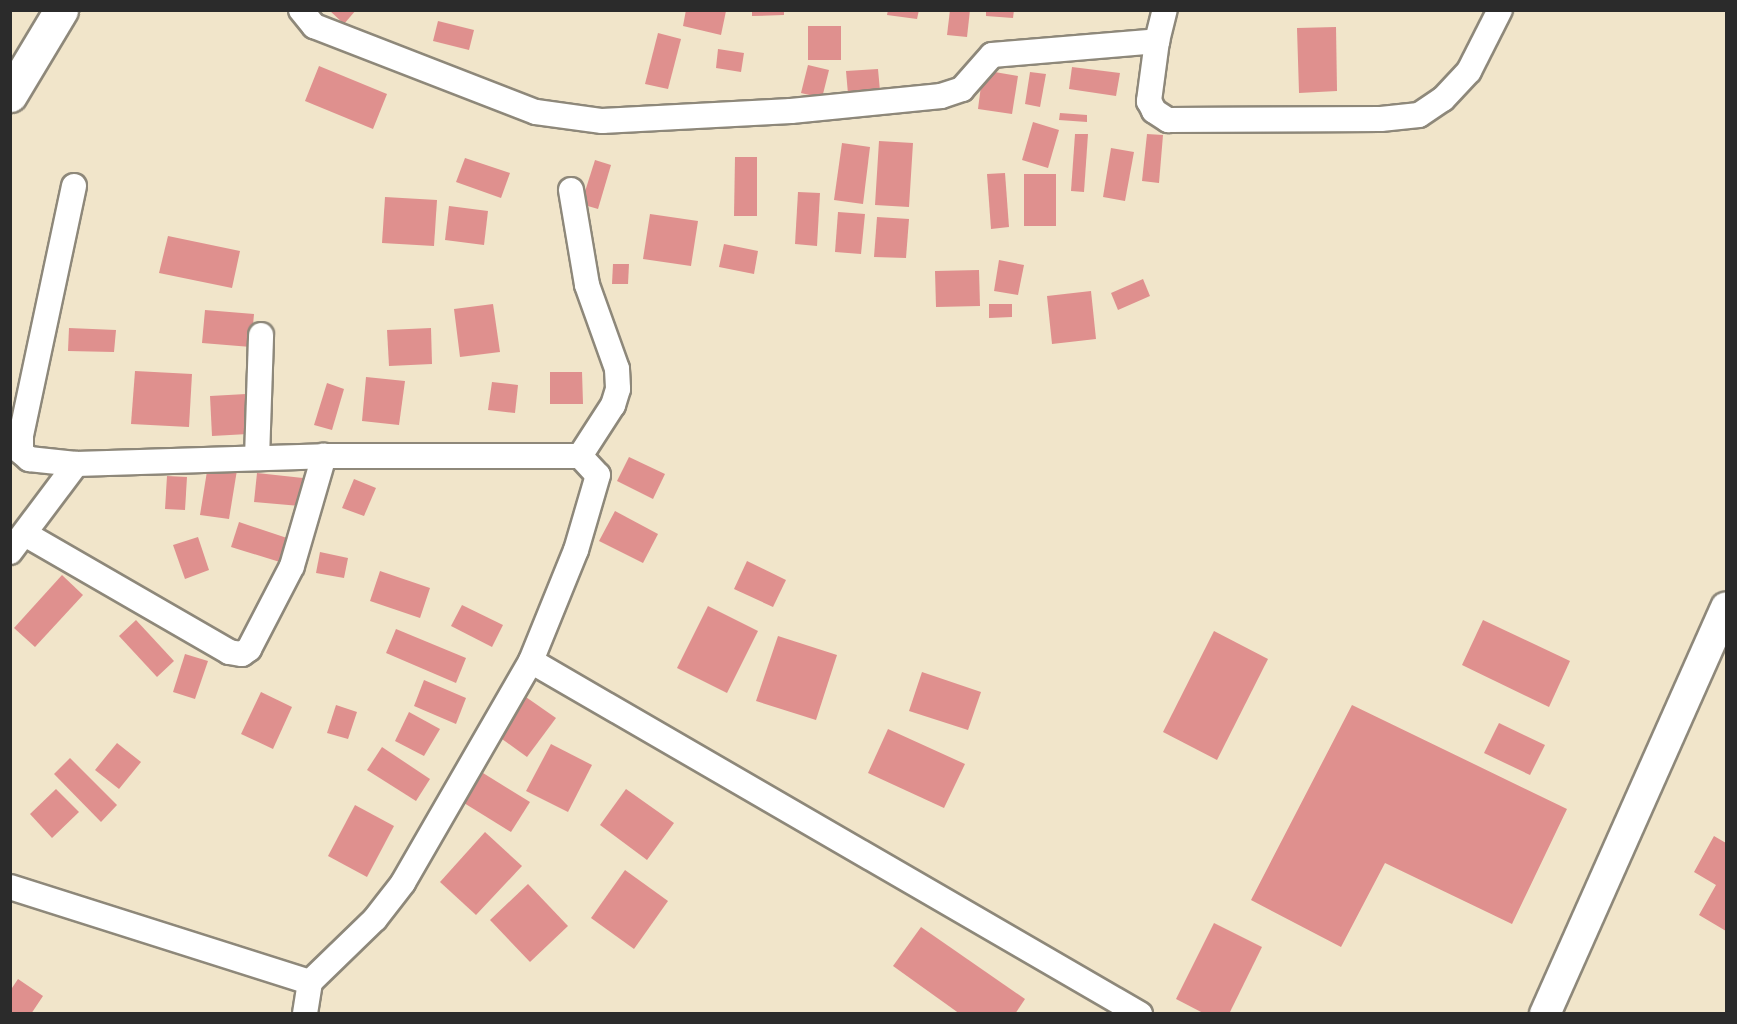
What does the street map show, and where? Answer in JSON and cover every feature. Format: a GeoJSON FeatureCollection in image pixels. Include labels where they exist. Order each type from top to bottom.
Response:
{"type":"FeatureCollection","features":[{"type":"Feature","properties":{"kind":"highway"},"geometry":{"type":"LineString","coordinates":[[10,95],[61,10]]}},
{"type":"Feature","properties":{"kind":"street"},"geometry":{"type":"LineString","coordinates":[[301,10],[314,26],[536,112],[602,121],[791,111],[941,96],[963,89],[992,55],[1157,41]]}},
{"type":"Feature","properties":{"kind":"street"},"geometry":{"type":"LineString","coordinates":[[1165,10],[1157,41],[1149,101],[1154,111],[1168,120],[1381,119],[1419,115],[1443,99],[1468,71],[1500,10]]}},
{"type":"Feature","properties":{"kind":"street"},"geometry":{"type":"LineString","coordinates":[[74,186],[21,435],[21,452],[30,459],[76,464],[324,456],[580,456],[598,475],[593,498],[555,608],[531,661],[403,883],[375,919],[310,982],[305,1014]]}},
{"type":"Feature","properties":{"kind":"street"},"geometry":{"type":"LineString","coordinates":[[571,190],[587,285],[617,369],[618,388],[613,405],[580,456]]}},
{"type":"Feature","properties":{"kind":"street"},"geometry":{"type":"LineString","coordinates":[[257,458],[261,335]]}},
{"type":"Feature","properties":{"kind":"street"},"geometry":{"type":"LineString","coordinates":[[76,464],[18,543],[229,652],[242,654],[249,649],[292,566],[324,456]]}},
{"type":"Feature","properties":{"kind":"street"},"geometry":{"type":"LineString","coordinates":[[1545,1014],[1726,607]]}},
{"type":"Feature","properties":{"kind":"street"},"geometry":{"type":"LineString","coordinates":[[531,661],[1140,1014]]}},
{"type":"Feature","properties":{"kind":"street"},"geometry":{"type":"LineString","coordinates":[[10,887],[91,910],[226,959],[310,982]]}},
{"type":"Feature","properties":{"kind":"building"},"geometry":{"type":"Polygon","coordinates":[[[329,10],[356,10],[344,24],[329,10]]]}},
{"type":"Feature","properties":{"kind":"building"},"geometry":{"type":"Polygon","coordinates":[[[686,10],[726,11],[721,35],[683,26],[686,10]]]}},
{"type":"Feature","properties":{"kind":"building"},"geometry":{"type":"Polygon","coordinates":[[[752,10],[784,10],[784,15],[752,16],[752,10]]]}},
{"type":"Feature","properties":{"kind":"building"},"geometry":{"type":"Polygon","coordinates":[[[888,10],[919,10],[917,19],[887,15],[888,10]]]}},
{"type":"Feature","properties":{"kind":"building"},"geometry":{"type":"Polygon","coordinates":[[[950,10],[970,10],[967,37],[947,35],[950,10]]]}},
{"type":"Feature","properties":{"kind":"building"},"geometry":{"type":"Polygon","coordinates":[[[986,10],[1014,10],[1013,18],[986,16],[986,10]]]}},
{"type":"Feature","properties":{"kind":"building"},"geometry":{"type":"Polygon","coordinates":[[[438,21],[474,30],[469,50],[433,41],[438,21]]]}},
{"type":"Feature","properties":{"kind":"building"},"geometry":{"type":"Polygon","coordinates":[[[808,26],[841,26],[841,60],[808,60],[808,26]]]}},
{"type":"Feature","properties":{"kind":"building"},"geometry":{"type":"Polygon","coordinates":[[[1336,27],[1337,91],[1299,93],[1297,28],[1336,27]]]}},
{"type":"Feature","properties":{"kind":"building"},"geometry":{"type":"Polygon","coordinates":[[[658,33],[681,39],[668,89],[645,84],[658,33]]]}},
{"type":"Feature","properties":{"kind":"building"},"geometry":{"type":"Polygon","coordinates":[[[718,49],[744,53],[741,72],[716,68],[718,49]]]}},
{"type":"Feature","properties":{"kind":"building"},"geometry":{"type":"Polygon","coordinates":[[[808,65],[829,70],[822,98],[801,93],[808,65]]]}},
{"type":"Feature","properties":{"kind":"building"},"geometry":{"type":"Polygon","coordinates":[[[319,66],[387,94],[373,129],[305,101],[319,66]]]}},
{"type":"Feature","properties":{"kind":"building"},"geometry":{"type":"Polygon","coordinates":[[[1072,67],[1120,73],[1116,96],[1069,89],[1072,67]]]}},
{"type":"Feature","properties":{"kind":"building"},"geometry":{"type":"Polygon","coordinates":[[[878,69],[880,91],[848,94],[846,71],[878,69]]]}},
{"type":"Feature","properties":{"kind":"building"},"geometry":{"type":"Polygon","coordinates":[[[983,70],[1018,76],[1012,114],[978,109],[983,70]]]}},
{"type":"Feature","properties":{"kind":"building"},"geometry":{"type":"Polygon","coordinates":[[[1030,72],[1046,74],[1040,107],[1025,104],[1030,72]]]}},
{"type":"Feature","properties":{"kind":"building"},"geometry":{"type":"Polygon","coordinates":[[[1060,113],[1087,115],[1087,122],[1059,120],[1060,113]]]}},
{"type":"Feature","properties":{"kind":"building"},"geometry":{"type":"Polygon","coordinates":[[[1033,122],[1059,130],[1048,168],[1022,160],[1033,122]]]}},
{"type":"Feature","properties":{"kind":"building"},"geometry":{"type":"Polygon","coordinates":[[[1075,134],[1088,134],[1084,192],[1071,191],[1075,134]]]}},
{"type":"Feature","properties":{"kind":"building"},"geometry":{"type":"Polygon","coordinates":[[[1147,134],[1163,135],[1159,183],[1142,181],[1147,134]]]}},
{"type":"Feature","properties":{"kind":"building"},"geometry":{"type":"Polygon","coordinates":[[[879,141],[913,143],[909,207],[875,205],[879,141]]]}},
{"type":"Feature","properties":{"kind":"building"},"geometry":{"type":"Polygon","coordinates":[[[842,143],[870,147],[863,204],[834,200],[842,143]]]}},
{"type":"Feature","properties":{"kind":"building"},"geometry":{"type":"Polygon","coordinates":[[[1111,148],[1134,152],[1125,201],[1103,197],[1111,148]]]}},
{"type":"Feature","properties":{"kind":"building"},"geometry":{"type":"Polygon","coordinates":[[[735,157],[757,157],[757,216],[734,216],[735,157]]]}},
{"type":"Feature","properties":{"kind":"building"},"geometry":{"type":"Polygon","coordinates":[[[465,158],[510,173],[501,198],[456,182],[465,158]]]}},
{"type":"Feature","properties":{"kind":"building"},"geometry":{"type":"Polygon","coordinates":[[[595,160],[611,165],[598,209],[581,204],[595,160]]]}},
{"type":"Feature","properties":{"kind":"building"},"geometry":{"type":"Polygon","coordinates":[[[1005,173],[1009,227],[991,229],[987,174],[1005,173]]]}},
{"type":"Feature","properties":{"kind":"building"},"geometry":{"type":"Polygon","coordinates":[[[1024,174],[1056,174],[1056,226],[1024,226],[1024,174]]]}},
{"type":"Feature","properties":{"kind":"building"},"geometry":{"type":"Polygon","coordinates":[[[798,192],[820,193],[817,246],[795,244],[798,192]]]}},
{"type":"Feature","properties":{"kind":"building"},"geometry":{"type":"Polygon","coordinates":[[[385,197],[437,200],[434,246],[382,243],[385,197]]]}},
{"type":"Feature","properties":{"kind":"building"},"geometry":{"type":"Polygon","coordinates":[[[449,206],[488,211],[484,245],[445,240],[449,206]]]}},
{"type":"Feature","properties":{"kind":"building"},"geometry":{"type":"Polygon","coordinates":[[[838,212],[865,214],[861,254],[835,252],[838,212]]]}},
{"type":"Feature","properties":{"kind":"building"},"geometry":{"type":"Polygon","coordinates":[[[650,214],[698,221],[691,266],[643,259],[650,214]]]}},
{"type":"Feature","properties":{"kind":"building"},"geometry":{"type":"Polygon","coordinates":[[[877,217],[909,219],[906,258],[874,257],[877,217]]]}},
{"type":"Feature","properties":{"kind":"building"},"geometry":{"type":"Polygon","coordinates":[[[168,236],[240,251],[232,288],[159,273],[168,236]]]}},
{"type":"Feature","properties":{"kind":"building"},"geometry":{"type":"Polygon","coordinates":[[[724,244],[758,251],[754,274],[719,267],[724,244]]]}},
{"type":"Feature","properties":{"kind":"building"},"geometry":{"type":"Polygon","coordinates":[[[999,260],[1024,265],[1018,295],[994,291],[999,260]]]}},
{"type":"Feature","properties":{"kind":"building"},"geometry":{"type":"Polygon","coordinates":[[[613,264],[629,264],[628,284],[612,284],[613,264]]]}},
{"type":"Feature","properties":{"kind":"building"},"geometry":{"type":"Polygon","coordinates":[[[979,270],[980,306],[936,307],[935,271],[979,270]]]}},
{"type":"Feature","properties":{"kind":"building"},"geometry":{"type":"Polygon","coordinates":[[[1143,279],[1150,296],[1118,310],[1111,293],[1143,279]]]}},
{"type":"Feature","properties":{"kind":"building"},"geometry":{"type":"Polygon","coordinates":[[[1091,291],[1096,339],[1052,344],[1047,296],[1091,291]]]}},
{"type":"Feature","properties":{"kind":"building"},"geometry":{"type":"Polygon","coordinates":[[[493,304],[500,352],[460,357],[454,309],[493,304]]]}},
{"type":"Feature","properties":{"kind":"building"},"geometry":{"type":"Polygon","coordinates":[[[989,304],[1012,304],[1012,317],[989,318],[989,304]]]}},
{"type":"Feature","properties":{"kind":"building"},"geometry":{"type":"Polygon","coordinates":[[[205,310],[254,314],[251,347],[202,343],[205,310]]]}},
{"type":"Feature","properties":{"kind":"building"},"geometry":{"type":"Polygon","coordinates":[[[69,328],[116,330],[114,352],[68,351],[69,328]]]}},
{"type":"Feature","properties":{"kind":"building"},"geometry":{"type":"Polygon","coordinates":[[[431,328],[432,364],[389,366],[387,330],[431,328]]]}},
{"type":"Feature","properties":{"kind":"building"},"geometry":{"type":"Polygon","coordinates":[[[135,371],[192,374],[189,427],[131,424],[135,371]]]}},
{"type":"Feature","properties":{"kind":"building"},"geometry":{"type":"Polygon","coordinates":[[[550,372],[582,372],[583,404],[550,404],[550,372]]]}},
{"type":"Feature","properties":{"kind":"building"},"geometry":{"type":"Polygon","coordinates":[[[366,377],[405,381],[399,425],[362,421],[366,377]]]}},
{"type":"Feature","properties":{"kind":"building"},"geometry":{"type":"Polygon","coordinates":[[[492,382],[518,385],[515,413],[488,410],[492,382]]]}},
{"type":"Feature","properties":{"kind":"building"},"geometry":{"type":"Polygon","coordinates":[[[327,383],[344,389],[332,430],[314,425],[327,383]]]}},
{"type":"Feature","properties":{"kind":"building"},"geometry":{"type":"Polygon","coordinates":[[[246,394],[248,434],[212,436],[210,396],[246,394]]]}},
{"type":"Feature","properties":{"kind":"building"},"geometry":{"type":"Polygon","coordinates":[[[629,457],[665,474],[653,499],[617,481],[629,457]]]}},
{"type":"Feature","properties":{"kind":"building"},"geometry":{"type":"Polygon","coordinates":[[[208,465],[237,470],[229,519],[200,515],[208,465]]]}},
{"type":"Feature","properties":{"kind":"building"},"geometry":{"type":"Polygon","coordinates":[[[257,473],[303,478],[300,506],[254,502],[257,473]]]}},
{"type":"Feature","properties":{"kind":"building"},"geometry":{"type":"Polygon","coordinates":[[[167,476],[187,477],[185,510],[165,509],[167,476]]]}},
{"type":"Feature","properties":{"kind":"building"},"geometry":{"type":"Polygon","coordinates":[[[354,479],[376,488],[364,516],[342,508],[354,479]]]}},
{"type":"Feature","properties":{"kind":"building"},"geometry":{"type":"Polygon","coordinates":[[[615,511],[658,534],[643,563],[599,541],[615,511]]]}},
{"type":"Feature","properties":{"kind":"building"},"geometry":{"type":"Polygon","coordinates":[[[239,522],[290,539],[283,563],[231,547],[239,522]]]}},
{"type":"Feature","properties":{"kind":"building"},"geometry":{"type":"Polygon","coordinates":[[[198,537],[209,570],[185,579],[173,545],[198,537]]]}},
{"type":"Feature","properties":{"kind":"building"},"geometry":{"type":"Polygon","coordinates":[[[320,552],[348,558],[344,578],[316,573],[320,552]]]}},
{"type":"Feature","properties":{"kind":"building"},"geometry":{"type":"Polygon","coordinates":[[[747,561],[786,580],[773,607],[734,589],[747,561]]]}},
{"type":"Feature","properties":{"kind":"building"},"geometry":{"type":"Polygon","coordinates":[[[380,571],[430,588],[420,618],[370,601],[380,571]]]}},
{"type":"Feature","properties":{"kind":"building"},"geometry":{"type":"Polygon","coordinates":[[[62,575],[83,595],[35,647],[14,628],[62,575]]]}},
{"type":"Feature","properties":{"kind":"building"},"geometry":{"type":"Polygon","coordinates":[[[462,605],[503,625],[492,647],[451,626],[462,605]]]}},
{"type":"Feature","properties":{"kind":"building"},"geometry":{"type":"Polygon","coordinates":[[[708,606],[758,631],[727,693],[677,668],[708,606]]]}},
{"type":"Feature","properties":{"kind":"building"},"geometry":{"type":"Polygon","coordinates":[[[136,620],[174,661],[157,677],[119,636],[136,620]]]}},
{"type":"Feature","properties":{"kind":"building"},"geometry":{"type":"Polygon","coordinates":[[[1483,620],[1570,661],[1549,707],[1462,665],[1483,620]]]}},
{"type":"Feature","properties":{"kind":"building"},"geometry":{"type":"Polygon","coordinates":[[[396,629],[466,658],[456,683],[386,653],[396,629]]]}},
{"type":"Feature","properties":{"kind":"building"},"geometry":{"type":"Polygon","coordinates":[[[1214,631],[1268,659],[1217,760],[1163,732],[1214,631]]]}},
{"type":"Feature","properties":{"kind":"building"},"geometry":{"type":"Polygon","coordinates":[[[778,636],[837,655],[816,720],[756,701],[778,636]]]}},
{"type":"Feature","properties":{"kind":"building"},"geometry":{"type":"Polygon","coordinates":[[[185,654],[208,661],[195,699],[173,692],[185,654]]]}},
{"type":"Feature","properties":{"kind":"building"},"geometry":{"type":"Polygon","coordinates":[[[922,672],[981,692],[968,730],[909,711],[922,672]]]}},
{"type":"Feature","properties":{"kind":"building"},"geometry":{"type":"Polygon","coordinates":[[[424,680],[466,698],[456,724],[414,706],[424,680]]]}},
{"type":"Feature","properties":{"kind":"building"},"geometry":{"type":"Polygon","coordinates":[[[261,692],[292,707],[273,749],[241,734],[261,692]]]}},
{"type":"Feature","properties":{"kind":"building"},"geometry":{"type":"Polygon","coordinates":[[[523,695],[556,718],[527,757],[495,734],[523,695]]]}},
{"type":"Feature","properties":{"kind":"building"},"geometry":{"type":"Polygon","coordinates":[[[336,705],[357,712],[348,739],[327,733],[336,705]]]}},
{"type":"Feature","properties":{"kind":"building"},"geometry":{"type":"Polygon","coordinates":[[[1352,705],[1567,809],[1512,924],[1385,863],[1341,947],[1251,900],[1352,705]]]}},
{"type":"Feature","properties":{"kind":"building"},"geometry":{"type":"Polygon","coordinates":[[[409,712],[440,729],[424,756],[395,741],[409,712]]]}},
{"type":"Feature","properties":{"kind":"building"},"geometry":{"type":"Polygon","coordinates":[[[1499,723],[1545,745],[1530,775],[1484,753],[1499,723]]]}},
{"type":"Feature","properties":{"kind":"building"},"geometry":{"type":"Polygon","coordinates":[[[888,729],[965,764],[944,808],[868,773],[888,729]]]}},
{"type":"Feature","properties":{"kind":"building"},"geometry":{"type":"Polygon","coordinates":[[[117,743],[141,762],[119,789],[95,770],[117,743]]]}},
{"type":"Feature","properties":{"kind":"building"},"geometry":{"type":"Polygon","coordinates":[[[551,744],[592,765],[568,812],[526,791],[551,744]]]}},
{"type":"Feature","properties":{"kind":"building"},"geometry":{"type":"Polygon","coordinates":[[[382,747],[430,779],[416,801],[367,770],[382,747]]]}},
{"type":"Feature","properties":{"kind":"building"},"geometry":{"type":"Polygon","coordinates":[[[70,758],[117,805],[101,822],[54,774],[70,758]]]}},
{"type":"Feature","properties":{"kind":"building"},"geometry":{"type":"Polygon","coordinates":[[[483,773],[530,802],[511,832],[464,803],[483,773]]]}},
{"type":"Feature","properties":{"kind":"building"},"geometry":{"type":"Polygon","coordinates":[[[56,789],[79,812],[52,838],[30,814],[56,789]]]}},
{"type":"Feature","properties":{"kind":"building"},"geometry":{"type":"Polygon","coordinates":[[[626,789],[674,823],[647,860],[600,825],[626,789]]]}},
{"type":"Feature","properties":{"kind":"building"},"geometry":{"type":"Polygon","coordinates":[[[355,805],[394,826],[367,877],[328,856],[355,805]]]}},
{"type":"Feature","properties":{"kind":"building"},"geometry":{"type":"Polygon","coordinates":[[[485,832],[522,866],[476,915],[440,882],[485,832]]]}},
{"type":"Feature","properties":{"kind":"building"},"geometry":{"type":"Polygon","coordinates":[[[1714,836],[1726,843],[1726,931],[1699,915],[1716,885],[1694,872],[1714,836]]]}},
{"type":"Feature","properties":{"kind":"building"},"geometry":{"type":"Polygon","coordinates":[[[625,870],[668,901],[634,949],[591,918],[625,870]]]}},
{"type":"Feature","properties":{"kind":"building"},"geometry":{"type":"Polygon","coordinates":[[[528,884],[568,926],[530,962],[490,920],[528,884]]]}},
{"type":"Feature","properties":{"kind":"building"},"geometry":{"type":"Polygon","coordinates":[[[1214,923],[1262,947],[1229,1014],[1205,1014],[1176,999],[1214,923]]]}},
{"type":"Feature","properties":{"kind":"building"},"geometry":{"type":"Polygon","coordinates":[[[921,927],[1025,999],[1015,1014],[960,1014],[893,966],[921,927]]]}},
{"type":"Feature","properties":{"kind":"building"},"geometry":{"type":"Polygon","coordinates":[[[18,979],[43,996],[31,1014],[10,1014],[10,991],[18,979]]]}}]}
